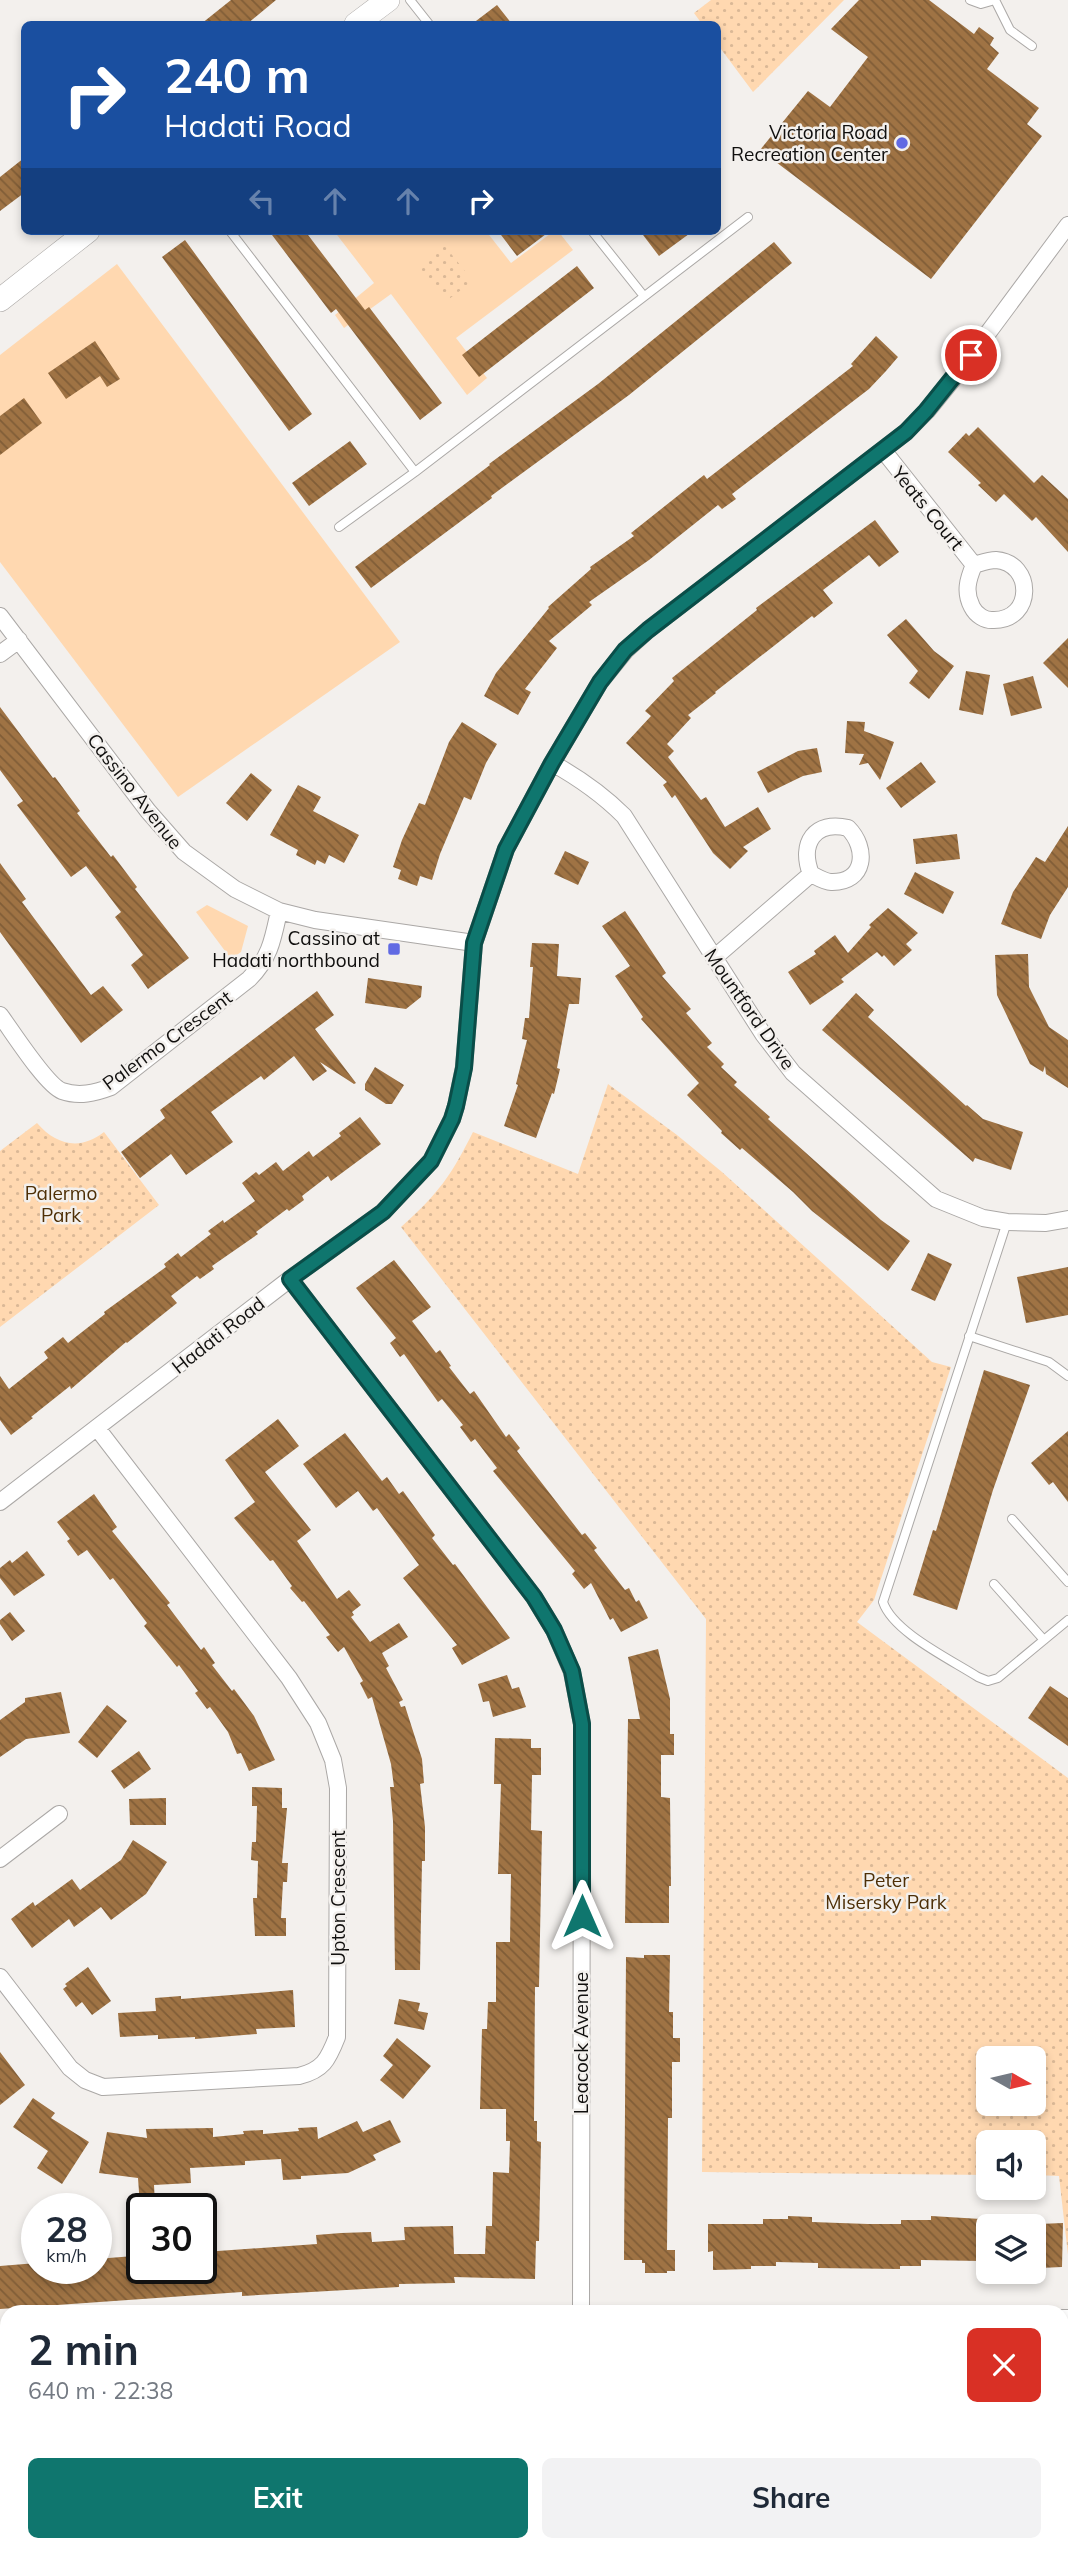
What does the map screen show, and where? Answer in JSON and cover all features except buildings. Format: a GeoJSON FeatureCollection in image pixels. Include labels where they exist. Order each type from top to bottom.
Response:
{"type":"FeatureCollection","features":[{"type":"Feature","properties":{"kind":"main road"},"geometry":{"type":"LineString","coordinates":[[360,21],[387,0]]}},
{"type":"Feature","properties":{"kind":"main road"},"geometry":{"type":"LineString","coordinates":[[0,300],[83,235]]}},
{"type":"Feature","properties":{"kind":"street","name":"Hadati Road"},"geometry":{"type":"LineString","coordinates":[[0,1502],[290,1279],[383,1212],[431,1161],[452,1119],[464,1068],[474,943],[506,849],[600,682],[625,650],[648,630],[906,432],[935,401],[1068,225]]}},
{"type":"Feature","properties":{"kind":"street","name":"Yeats Court"},"geometry":{"type":"LineString","coordinates":[[883,450],[974,565]]}},
{"type":"Feature","properties":{"kind":"street","name":"Cassino Avenue"},"geometry":{"type":"LineString","coordinates":[[0,616],[148,811],[184,852],[235,890],[279,911],[315,920],[474,943]]}},
{"type":"Feature","properties":{"kind":"street"},"geometry":{"type":"LineString","coordinates":[[0,654],[19,640]]}},
{"type":"Feature","properties":{"kind":"street","name":"Mountford Drive"},"geometry":{"type":"LineString","coordinates":[[552,763],[586,782],[624,816],[775,1051],[793,1073],[936,1199],[983,1218],[1007,1222],[1046,1223],[1068,1219]]}},
{"type":"Feature","properties":{"kind":"street"},"geometry":{"type":"LineString","coordinates":[[714,958],[811,874]]}},
{"type":"Feature","properties":{"kind":"street","name":"Palermo Crescent"},"geometry":{"type":"LineString","coordinates":[[0,1015],[45,1077],[60,1090],[79,1094],[111,1087],[249,979],[262,965],[271,944],[279,911]]}},
{"type":"Feature","properties":{"kind":"street","name":"Leacock Avenue"},"geometry":{"type":"LineString","coordinates":[[290,1279],[534,1597],[554,1630],[572,1671],[582,1724],[581,2305]]}},
{"type":"Feature","properties":{"kind":"street","name":"Upton Crescent"},"geometry":{"type":"LineString","coordinates":[[0,1977],[70,2068],[86,2080],[103,2087],[299,2076],[316,2072],[330,2056],[337,2037],[338,1788],[333,1760],[318,1723],[289,1678],[97,1428]]}},
{"type":"Feature","properties":{"kind":"street"},"geometry":{"type":"LineString","coordinates":[[0,1859],[59,1814]]}},
{"type":"Feature","properties":{"kind":"lane"},"geometry":{"type":"LineString","coordinates":[[410,0],[427,21]]}},
{"type":"Feature","properties":{"kind":"lane"},"geometry":{"type":"LineString","coordinates":[[970,0],[981,4],[995,0],[1010,30],[1032,46]]}},
{"type":"Feature","properties":{"kind":"lane"},"geometry":{"type":"LineString","coordinates":[[339,527],[748,217]]}},
{"type":"Feature","properties":{"kind":"lane"},"geometry":{"type":"LineString","coordinates":[[233,235],[415,472]]}},
{"type":"Feature","properties":{"kind":"lane"},"geometry":{"type":"LineString","coordinates":[[595,235],[643,295]]}},
{"type":"Feature","properties":{"kind":"lane"},"geometry":{"type":"LineString","coordinates":[[1007,1222],[883,1602],[886,1613],[903,1629],[988,1681],[998,1678],[1068,1619]]}},
{"type":"Feature","properties":{"kind":"lane"},"geometry":{"type":"LineString","coordinates":[[969,1336],[1049,1362],[1068,1376]]}},
{"type":"Feature","properties":{"kind":"lane"},"geometry":{"type":"LineString","coordinates":[[1012,1519],[1068,1582]]}},
{"type":"Feature","properties":{"kind":"lane"},"geometry":{"type":"LineString","coordinates":[[993,1584],[1044,1640]]}},
{"type":"Feature","properties":{"kind":"lane"},"geometry":{"type":"LineString","coordinates":[[1059,1627],[1068,1634]]}},
{"type":"Feature","properties":{"kind":"green space"},"geometry":{"type":"Polygon","coordinates":[[[711,0],[844,0],[753,92],[721,49],[721,21],[700,21],[694,13],[711,0]]]}},
{"type":"Feature","properties":{"kind":"green space"},"geometry":{"type":"Polygon","coordinates":[[[337,235],[489,235],[511,263],[549,235],[561,235],[573,250],[456,338],[487,378],[467,395],[391,294],[344,328],[335,315],[374,283],[337,235]]]}},
{"type":"Feature","properties":{"kind":"green space"},"geometry":{"type":"Polygon","coordinates":[[[444,245],[473,281],[445,302],[417,267],[444,245]]]}},
{"type":"Feature","properties":{"kind":"green space"},"geometry":{"type":"Polygon","coordinates":[[[117,264],[400,642],[178,797],[0,562],[0,355],[117,264]]]}},
{"type":"Feature","properties":{"kind":"green space"},"geometry":{"type":"Polygon","coordinates":[[[207,905],[248,926],[241,952],[231,959],[196,912],[207,905]]]}},
{"type":"Feature","properties":{"kind":"green space","name":"Peter Misersky Park"},"geometry":{"type":"Polygon","coordinates":[[[608,1084],[722,1172],[932,1362],[951,1367],[874,1600],[857,1622],[1068,1778],[1068,2255],[1059,2176],[1046,2175],[1046,2130],[976,2130],[976,2175],[702,2172],[706,1619],[401,1227],[443,1184],[473,1132],[578,1174],[608,1084]]]}},
{"type":"Feature","properties":{"kind":"green space","name":"Palermo Park"},"geometry":{"type":"Polygon","coordinates":[[[37,1123],[60,1141],[69,1143],[86,1142],[104,1132],[159,1205],[0,1327],[0,1151],[37,1123]]]}},
{"type":"Feature","properties":{"kind":"place","name":"Victoria Road Recreation Center"},"geometry":{"type":"Point","coordinates":[902,143]}},
{"type":"Feature","properties":{"kind":"place","name":"Cassino at Hadati northbound"},"geometry":{"type":"Point","coordinates":[394,949]}},
{"type":"Feature","properties":{"kind":"route"},"geometry":{"type":"LineString","coordinates":[[582,1916],[582,1724],[572,1671],[554,1630],[534,1597],[290,1279],[383,1212],[431,1161],[452,1119],[464,1068],[474,943],[489,894],[506,849],[600,682],[625,650],[648,630],[906,432],[971,355]]}}]}
